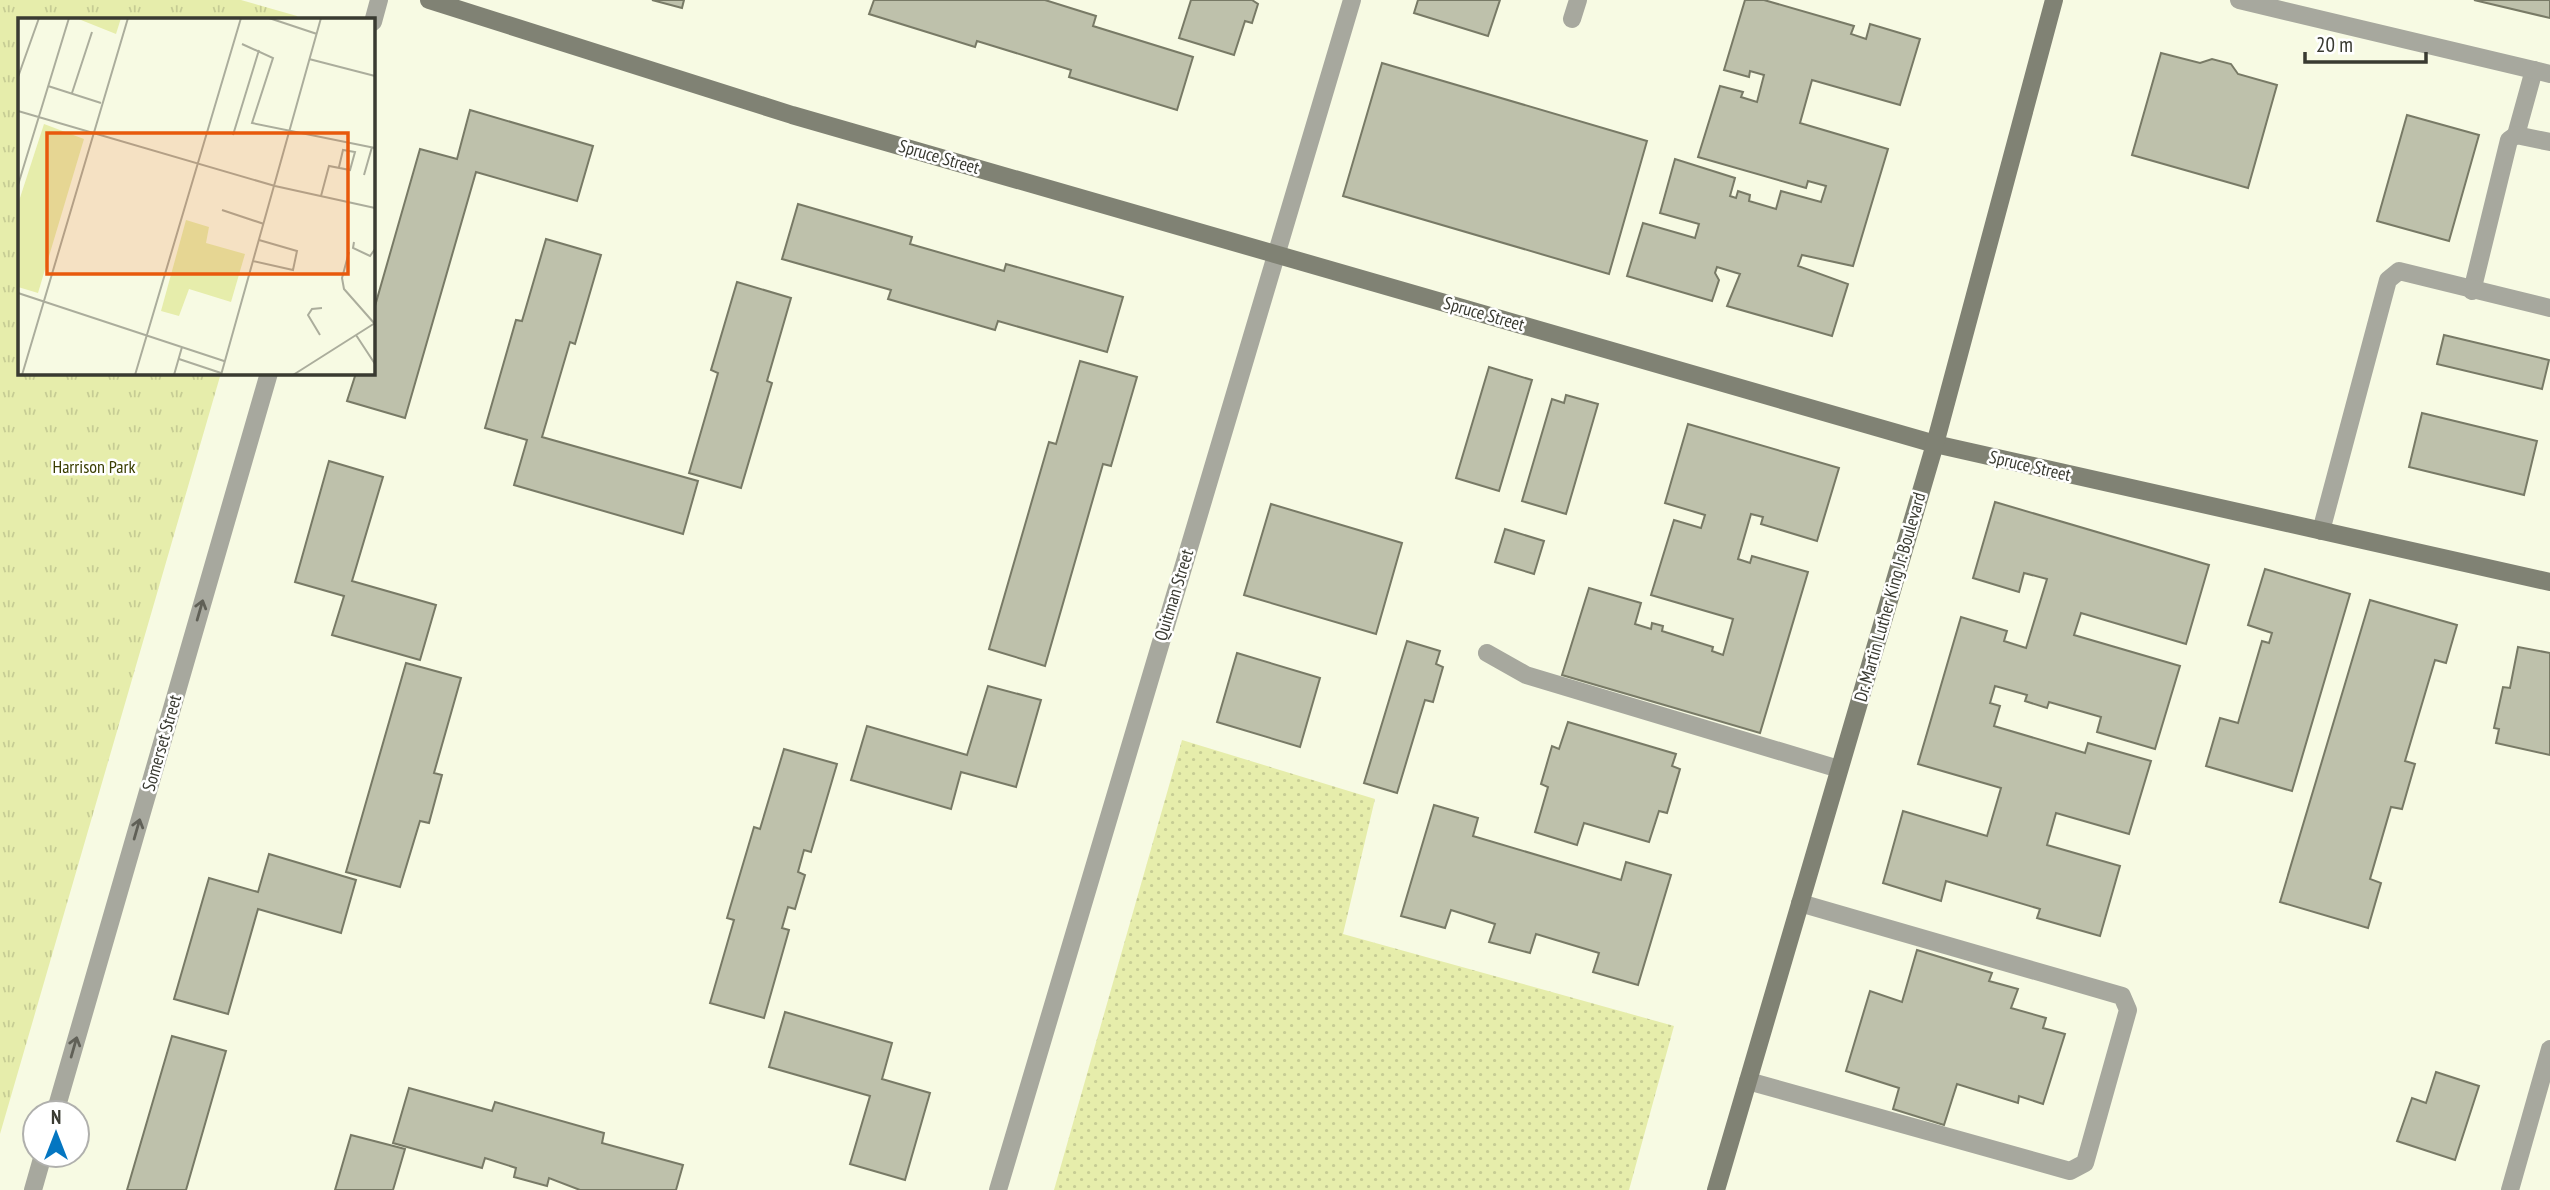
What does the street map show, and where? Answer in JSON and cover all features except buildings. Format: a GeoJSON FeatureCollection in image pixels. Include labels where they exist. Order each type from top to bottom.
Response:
{"type":"FeatureCollection","features":[{"type":"Feature","properties":{"kind":"main road","name":"Spruce Street"},"geometry":{"type":"LineString","coordinates":[[429,0],[792,115],[1935,444],[2550,582]]}},
{"type":"Feature","properties":{"kind":"main road","name":"Dr. Martin Luther King Jr. Boulevard"},"geometry":{"type":"LineString","coordinates":[[1716,1190],[1935,444],[2053,0]]}},
{"type":"Feature","properties":{"kind":"street"},"geometry":{"type":"LineString","coordinates":[[374,18],[379,0]]}},
{"type":"Feature","properties":{"kind":"street","name":"Quitman Street"},"geometry":{"type":"LineString","coordinates":[[998,1190],[1352,0]]}},
{"type":"Feature","properties":{"kind":"street"},"geometry":{"type":"LineString","coordinates":[[1572,19],[1578,0]]}},
{"type":"Feature","properties":{"kind":"street"},"geometry":{"type":"LineString","coordinates":[[2239,0],[2542,72],[2516,135],[2509,140],[2472,290]]}},
{"type":"Feature","properties":{"kind":"street"},"geometry":{"type":"LineString","coordinates":[[2516,135],[2550,142]]}},
{"type":"Feature","properties":{"kind":"street"},"geometry":{"type":"LineString","coordinates":[[2321,531],[2388,281],[2399,271],[2550,309]]}},
{"type":"Feature","properties":{"kind":"street","name":"Somerset Street"},"geometry":{"type":"LineString","coordinates":[[59,1099],[269,374]]}},
{"type":"Feature","properties":{"kind":"street"},"geometry":{"type":"LineString","coordinates":[[1487,653],[1526,675],[1839,769]]}},
{"type":"Feature","properties":{"kind":"street"},"geometry":{"type":"LineString","coordinates":[[1748,1082],[2070,1171],[2085,1163],[2129,1010],[2122,996],[1800,903]]}},
{"type":"Feature","properties":{"kind":"street"},"geometry":{"type":"LineString","coordinates":[[2510,1190],[2550,1049]]}},
{"type":"Feature","properties":{"kind":"street"},"geometry":{"type":"LineString","coordinates":[[33,1190],[39,1169]]}},
{"type":"Feature","properties":{"kind":"green space","name":"Harrison Park"},"geometry":{"type":"Polygon","coordinates":[[[0,0],[241,0],[298,18],[18,18],[18,374],[221,374],[0,1134],[0,0]]]}},
{"type":"Feature","properties":{"kind":"green space"},"geometry":{"type":"Polygon","coordinates":[[[1182,740],[1375,799],[1343,934],[1674,1026],[1629,1190],[1054,1190],[1182,740]]]}}]}
